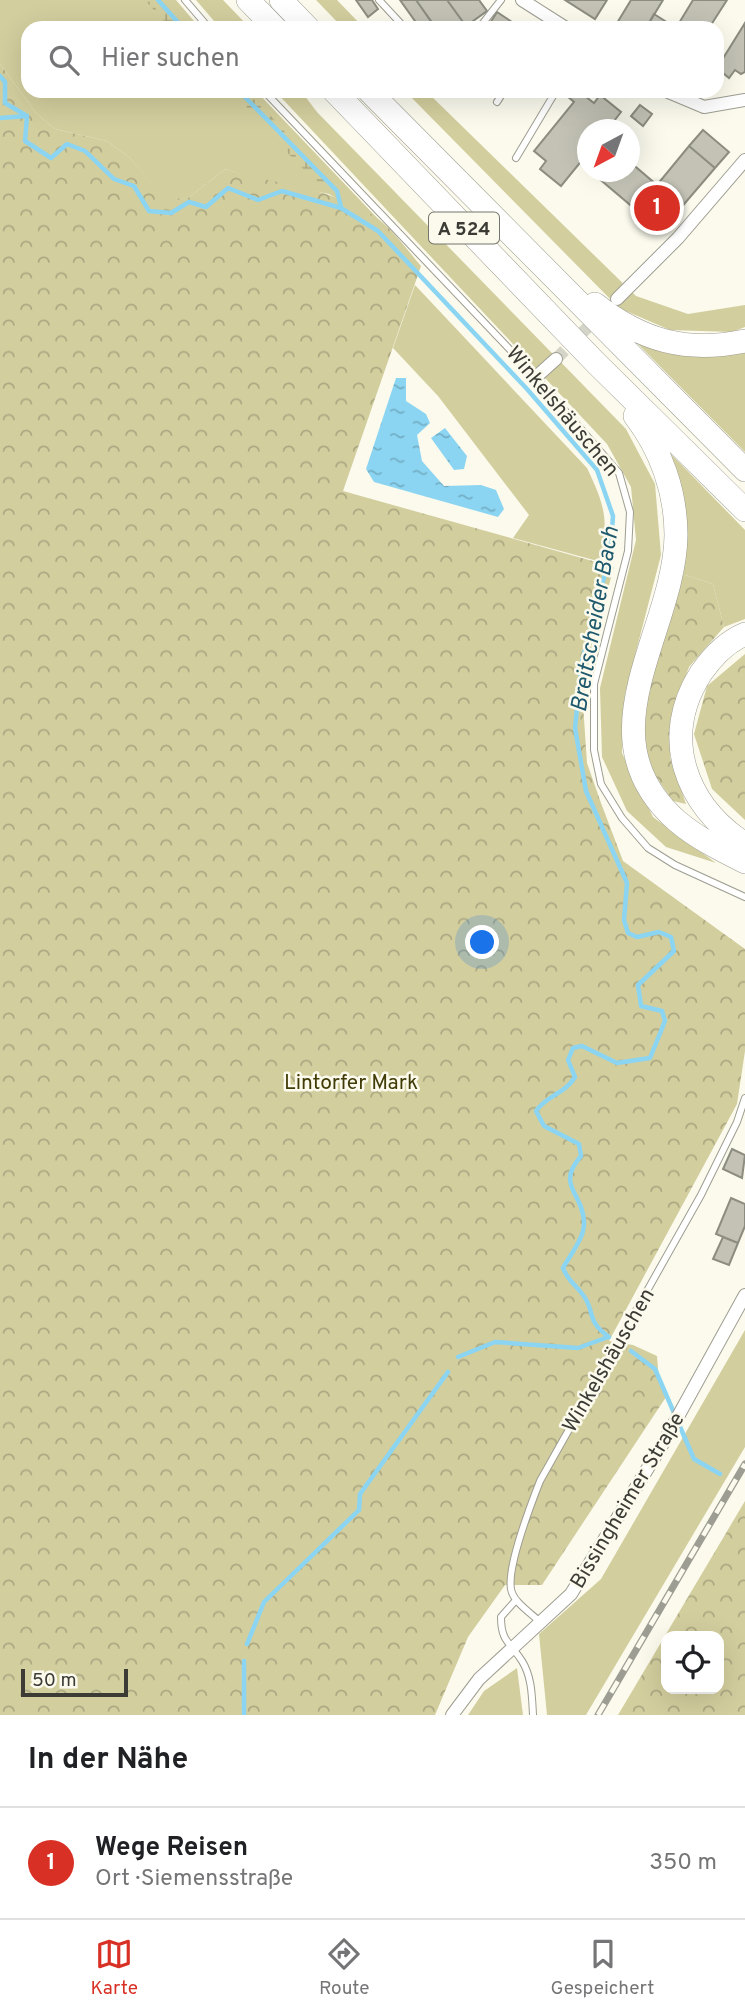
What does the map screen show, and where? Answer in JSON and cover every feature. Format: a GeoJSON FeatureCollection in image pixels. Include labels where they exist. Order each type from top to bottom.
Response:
{"type":"FeatureCollection","features":[{"type":"Feature","properties":{"kind":"highway"},"geometry":{"type":"LineString","coordinates":[[248,0],[268,21]]}},
{"type":"Feature","properties":{"kind":"highway"},"geometry":{"type":"LineString","coordinates":[[281,0],[301,21]]}},
{"type":"Feature","properties":{"kind":"highway","name":"A 524"},"geometry":{"type":"LineString","coordinates":[[341,98],[596,363],[745,510]]}},
{"type":"Feature","properties":{"kind":"highway","name":"A 524"},"geometry":{"type":"LineString","coordinates":[[376,98],[745,470]]}},
{"type":"Feature","properties":{"kind":"highway"},"geometry":{"type":"LineString","coordinates":[[515,241],[534,244],[595,304],[641,334],[671,343],[713,347],[745,341]]}},
{"type":"Feature","properties":{"kind":"highway"},"geometry":{"type":"LineString","coordinates":[[596,363],[650,436],[675,505],[676,537],[671,572],[636,690],[633,730],[638,766],[653,795],[676,820],[706,842],[745,862]]}},
{"type":"Feature","properties":{"kind":"highway"},"geometry":{"type":"LineString","coordinates":[[745,634],[734,639],[710,659],[691,689],[679,728],[684,769],[699,802],[726,832],[745,844]]}},
{"type":"Feature","properties":{"kind":"street"},"geometry":{"type":"LineString","coordinates":[[522,0],[544,21]]}},
{"type":"Feature","properties":{"kind":"street"},"geometry":{"type":"LineString","coordinates":[[683,98],[704,107],[745,100]]}},
{"type":"Feature","properties":{"kind":"street"},"geometry":{"type":"LineString","coordinates":[[617,299],[678,238],[745,160]]}},
{"type":"Feature","properties":{"kind":"street"},"geometry":{"type":"LineString","coordinates":[[536,377],[556,359]]}},
{"type":"Feature","properties":{"kind":"street","name":"Bissingheimer Straße"},"geometry":{"type":"LineString","coordinates":[[452,1715],[479,1679],[570,1594],[665,1440],[745,1295]]}},
{"type":"Feature","properties":{"kind":"lane"},"geometry":{"type":"LineString","coordinates":[[185,0],[203,21]]}},
{"type":"Feature","properties":{"kind":"lane"},"geometry":{"type":"LineString","coordinates":[[379,0],[398,21]]}},
{"type":"Feature","properties":{"kind":"lane"},"geometry":{"type":"LineString","coordinates":[[484,21],[501,0]]}},
{"type":"Feature","properties":{"kind":"lane","name":"Winkelshäuschen"},"geometry":{"type":"LineString","coordinates":[[271,98],[536,377],[619,473],[630,513],[628,551],[594,684],[594,750],[601,784],[622,818],[648,848],[675,865],[745,897]]}},
{"type":"Feature","properties":{"kind":"lane"},"geometry":{"type":"LineString","coordinates":[[497,102],[500,98]]}},
{"type":"Feature","properties":{"kind":"lane"},"geometry":{"type":"LineString","coordinates":[[516,158],[552,98]]}},
{"type":"Feature","properties":{"kind":"lane","name":"Winkelshäuschen"},"geometry":{"type":"LineString","coordinates":[[516,1600],[510,1589],[516,1558],[540,1481],[707,1183],[737,1122],[745,1098]]}},
{"type":"Feature","properties":{"kind":"lane"},"geometry":{"type":"LineString","coordinates":[[533,1715],[531,1682],[523,1662],[501,1634],[501,1618],[516,1600],[540,1622]]}},
{"type":"Feature","properties":{"kind":"green space"},"geometry":{"type":"Polygon","coordinates":[[[0,0],[176,0],[194,21],[21,21],[21,93],[0,64],[0,0]]]}},
{"type":"Feature","properties":{"kind":"green space"},"geometry":{"type":"Polygon","coordinates":[[[145,0],[168,0],[187,21],[164,21],[145,0]]]}},
{"type":"Feature","properties":{"kind":"green space"},"geometry":{"type":"Polygon","coordinates":[[[196,0],[223,0],[243,21],[214,21],[196,0]]]}},
{"type":"Feature","properties":{"kind":"green space"},"geometry":{"type":"Polygon","coordinates":[[[316,0],[337,0],[357,21],[336,21],[316,0]]]}},
{"type":"Feature","properties":{"kind":"green space","name":"Lintorfer Mark"},"geometry":{"type":"Polygon","coordinates":[[[0,64],[21,93],[21,98],[25,98],[36,113],[55,129],[107,141],[130,158],[166,199],[188,198],[225,169],[307,189],[366,211],[392,232],[421,266],[343,491],[614,567],[590,653],[583,704],[587,763],[623,861],[745,949],[745,1051],[737,1104],[609,1341],[633,1345],[657,1356],[659,1381],[666,1397],[542,1585],[505,1585],[468,1637],[435,1715],[0,1715],[0,64]]]}},
{"type":"Feature","properties":{"kind":"green space"},"geometry":{"type":"Polygon","coordinates":[[[25,98],[263,98],[381,222],[329,194],[263,181],[225,169],[188,198],[166,200],[130,158],[107,141],[55,129],[36,113],[25,98]]]}},
{"type":"Feature","properties":{"kind":"green space"},"geometry":{"type":"Polygon","coordinates":[[[235,98],[255,98],[337,191],[314,180],[235,98]]]}},
{"type":"Feature","properties":{"kind":"green space"},"geometry":{"type":"Polygon","coordinates":[[[282,98],[306,98],[626,429],[655,484],[661,555],[625,694],[622,753],[653,817],[716,863],[666,847],[627,811],[602,757],[600,688],[636,540],[631,487],[607,444],[282,98]]]}},
{"type":"Feature","properties":{"kind":"green space"},"geometry":{"type":"Polygon","coordinates":[[[412,98],[433,98],[636,296],[688,314],[745,305],[745,327],[732,332],[670,330],[619,308],[412,98]]]}},
{"type":"Feature","properties":{"kind":"green space"},"geometry":{"type":"Polygon","coordinates":[[[415,285],[587,468],[604,514],[601,562],[513,538],[529,515],[438,396],[393,348],[415,285]]]}},
{"type":"Feature","properties":{"kind":"green space"},"geometry":{"type":"Polygon","coordinates":[[[634,340],[745,348],[745,452],[634,340]]]}},
{"type":"Feature","properties":{"kind":"green space"},"geometry":{"type":"Polygon","coordinates":[[[666,449],[745,530],[745,619],[724,627],[713,584],[679,573],[666,449]]]}},
{"type":"Feature","properties":{"kind":"green space"},"geometry":{"type":"Polygon","coordinates":[[[679,573],[713,584],[724,627],[689,667],[672,713],[670,757],[686,804],[673,801],[651,769],[643,742],[642,719],[649,668],[679,573]]]}},
{"type":"Feature","properties":{"kind":"green space"},"geometry":{"type":"Polygon","coordinates":[[[745,654],[745,820],[712,789],[694,734],[707,686],[745,654]]]}},
{"type":"Feature","properties":{"kind":"green space"},"geometry":{"type":"Polygon","coordinates":[[[745,1330],[745,1447],[586,1715],[547,1715],[539,1634],[601,1579],[745,1330]]]}},
{"type":"Feature","properties":{"kind":"green space"},"geometry":{"type":"Polygon","coordinates":[[[745,1501],[745,1715],[618,1715],[661,1643],[661,1694],[724,1694],[724,1631],[668,1631],[745,1501]]]}},
{"type":"Feature","properties":{"kind":"green space"},"geometry":{"type":"Polygon","coordinates":[[[517,1668],[523,1715],[468,1715],[484,1691],[517,1668]]]}},
{"type":"Feature","properties":{"kind":"water"},"geometry":{"type":"Polygon","coordinates":[[[396,378],[406,378],[406,401],[426,414],[430,423],[417,435],[422,461],[444,486],[481,485],[496,490],[504,509],[498,517],[374,482],[366,469],[396,378]]]}},
{"type":"Feature","properties":{"kind":"water"},"geometry":{"type":"Polygon","coordinates":[[[445,428],[467,456],[464,469],[454,470],[431,438],[445,428]]]}},
{"type":"Feature","properties":{"kind":"building"},"geometry":{"type":"Polygon","coordinates":[[[356,0],[372,0],[378,9],[368,17],[356,0]]]}},
{"type":"Feature","properties":{"kind":"building"},"geometry":{"type":"Polygon","coordinates":[[[400,0],[416,0],[431,21],[415,21],[400,0]]]}},
{"type":"Feature","properties":{"kind":"building"},"geometry":{"type":"Polygon","coordinates":[[[416,0],[447,0],[462,21],[431,21],[416,0]]]}},
{"type":"Feature","properties":{"kind":"building"},"geometry":{"type":"Polygon","coordinates":[[[447,0],[479,0],[487,11],[473,21],[462,21],[447,0]]]}},
{"type":"Feature","properties":{"kind":"building"},"geometry":{"type":"Polygon","coordinates":[[[565,0],[607,0],[595,19],[565,0]]]}},
{"type":"Feature","properties":{"kind":"building"},"geometry":{"type":"Polygon","coordinates":[[[631,0],[663,0],[650,21],[618,21],[631,0]]]}},
{"type":"Feature","properties":{"kind":"building"},"geometry":{"type":"Polygon","coordinates":[[[693,0],[727,0],[714,21],[680,21],[693,0]]]}},
{"type":"Feature","properties":{"kind":"building"},"geometry":{"type":"Polygon","coordinates":[[[497,12],[510,21],[491,21],[497,12]]]}},
{"type":"Feature","properties":{"kind":"building"},"geometry":{"type":"Polygon","coordinates":[[[654,14],[665,21],[650,21],[654,14]]]}},
{"type":"Feature","properties":{"kind":"building"},"geometry":{"type":"Polygon","coordinates":[[[745,23],[745,72],[741,74],[735,70],[729,78],[724,74],[724,57],[745,23]]]}},
{"type":"Feature","properties":{"kind":"building"},"geometry":{"type":"Polygon","coordinates":[[[569,98],[588,98],[594,103],[598,98],[604,98],[621,112],[616,119],[577,119],[577,166],[561,186],[540,169],[546,161],[534,151],[574,102],[569,98]]]}},
{"type":"Feature","properties":{"kind":"building"},"geometry":{"type":"Polygon","coordinates":[[[640,105],[652,114],[643,126],[640,119],[631,116],[640,105]]]}},
{"type":"Feature","properties":{"kind":"building"},"geometry":{"type":"Polygon","coordinates":[[[703,130],[729,152],[715,168],[689,146],[703,130]]]}},
{"type":"Feature","properties":{"kind":"building"},"geometry":{"type":"Polygon","coordinates":[[[689,146],[715,168],[661,231],[603,182],[640,182],[640,171],[657,185],[689,146]]]}},
{"type":"Feature","properties":{"kind":"building"},"geometry":{"type":"Polygon","coordinates":[[[732,1149],[745,1155],[742,1178],[723,1169],[732,1149]]]}},
{"type":"Feature","properties":{"kind":"building"},"geometry":{"type":"Polygon","coordinates":[[[731,1198],[745,1204],[745,1226],[738,1243],[716,1234],[731,1198]]]}},
{"type":"Feature","properties":{"kind":"building"},"geometry":{"type":"Polygon","coordinates":[[[723,1237],[738,1243],[729,1265],[713,1259],[723,1237]]]}},
{"type":"Feature","properties":{"kind":"waterway"},"geometry":{"type":"LineString","coordinates":[[158,0],[177,21]]}},
{"type":"Feature","properties":{"kind":"waterway","name":"Breitscheider Bach"},"geometry":{"type":"LineString","coordinates":[[0,76],[5,82],[5,103],[27,116],[25,141],[51,158],[67,144],[85,151],[114,179],[134,186],[149,211],[171,213],[189,202],[206,207],[228,188],[258,200],[282,191],[341,208],[378,231],[527,389],[597,470],[613,516],[610,555],[582,661],[575,728],[586,791],[627,883],[624,920],[628,933],[637,937],[659,932],[671,937],[674,951],[638,985],[641,1006],[662,1011],[665,1021],[650,1058],[617,1063],[582,1046],[573,1048],[568,1060],[575,1077],[536,1111],[544,1126],[579,1144],[581,1156],[570,1175],[570,1182],[583,1212],[584,1228],[563,1268],[587,1301],[597,1326],[609,1337]]}},
{"type":"Feature","properties":{"kind":"waterway"},"geometry":{"type":"LineString","coordinates":[[246,98],[337,191],[341,207]]}},
{"type":"Feature","properties":{"kind":"waterway"},"geometry":{"type":"LineString","coordinates":[[0,118],[27,116]]}},
{"type":"Feature","properties":{"kind":"waterway"},"geometry":{"type":"LineString","coordinates":[[458,1357],[495,1342],[578,1348],[608,1337]]}},
{"type":"Feature","properties":{"kind":"waterway","name":"Breitscheider Bach"},"geometry":{"type":"LineString","coordinates":[[631,1351],[655,1369],[694,1459],[720,1474]]}},
{"type":"Feature","properties":{"kind":"waterway"},"geometry":{"type":"LineString","coordinates":[[247,1644],[264,1602],[359,1510],[360,1494],[448,1372]]}},
{"type":"Feature","properties":{"kind":"waterway"},"geometry":{"type":"LineString","coordinates":[[244,1661],[244,1715]]}},
{"type":"Feature","properties":{"kind":"tunnel"},"geometry":{"type":"LineString","coordinates":[[556,359],[599,316]]}},
{"type":"Feature","properties":{"kind":"railway"},"geometry":{"type":"LineString","coordinates":[[598,1715],[745,1464]]}},
{"type":"Feature","properties":{"kind":"place","name":"Wege Reisen"},"geometry":{"type":"Point","coordinates":[657,208]}}]}
